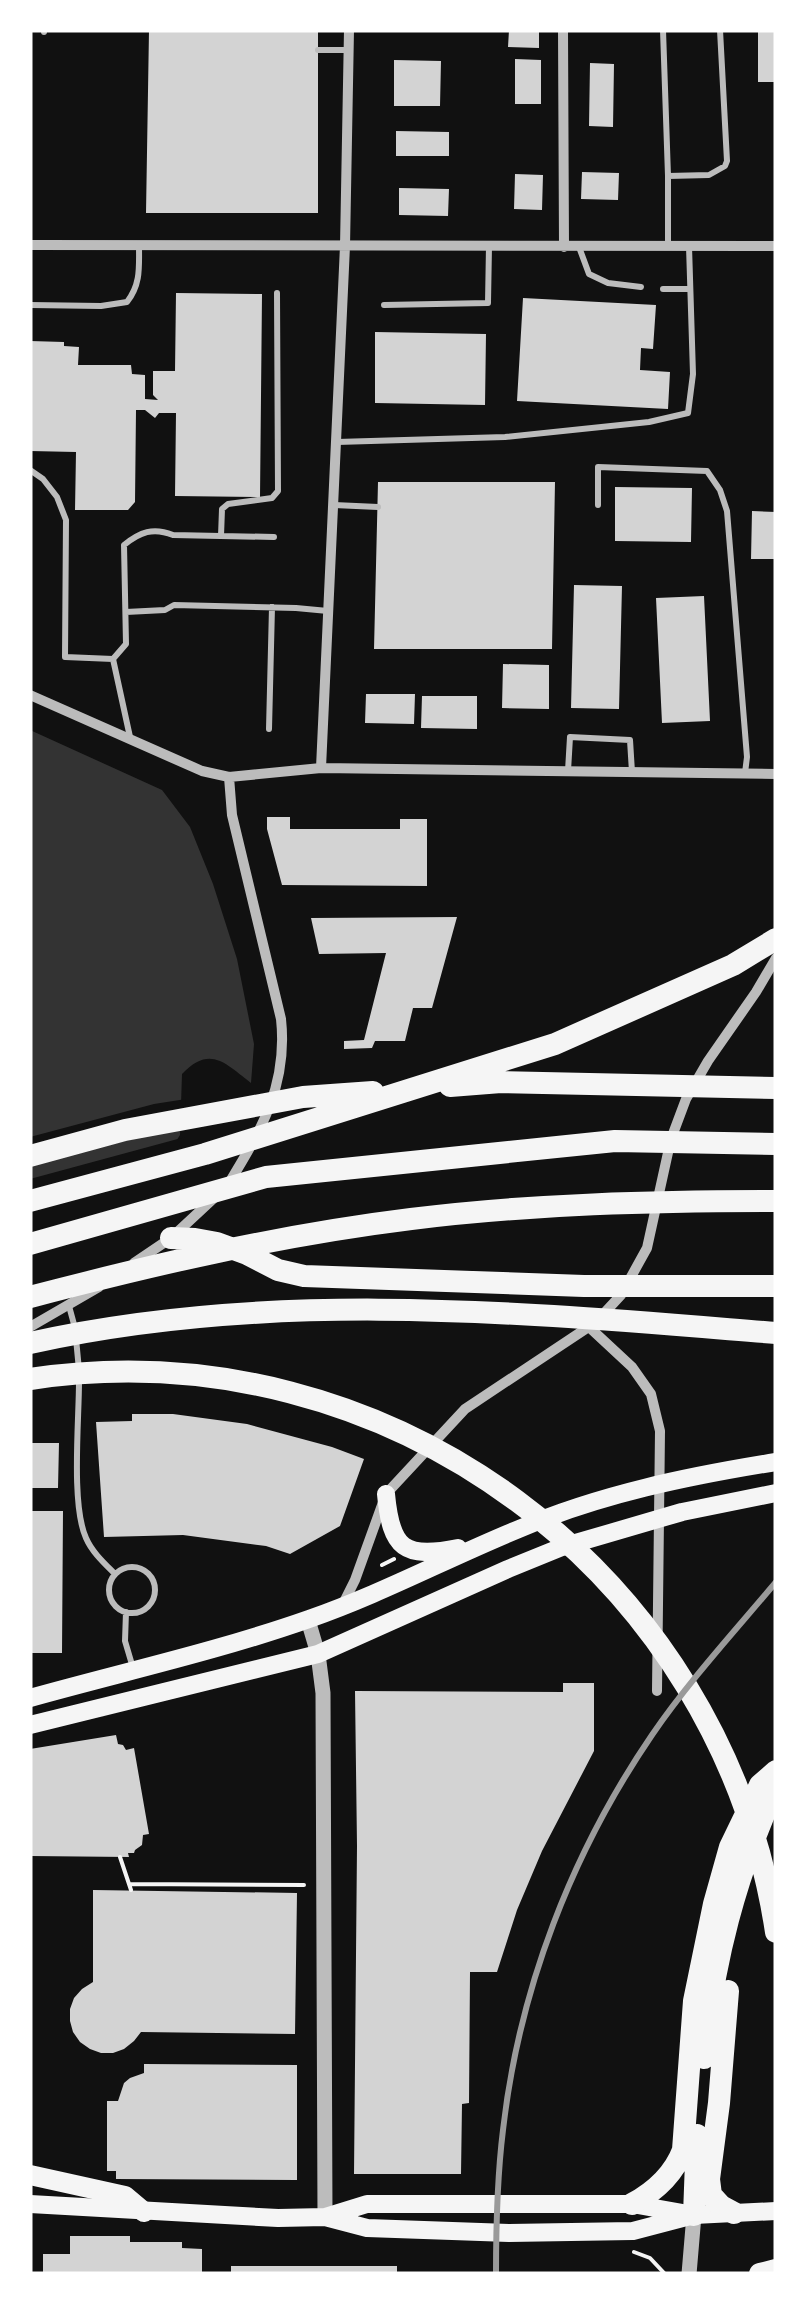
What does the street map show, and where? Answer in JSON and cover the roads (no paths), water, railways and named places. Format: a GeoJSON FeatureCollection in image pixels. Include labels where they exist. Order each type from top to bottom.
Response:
{"type":"FeatureCollection","features":[{"type":"Feature","properties":{"kind":"highway"},"geometry":{"type":"LineString","coordinates":[[30,1201],[206,1154],[556,1044],[733,965],[776,939]]}},
{"type":"Feature","properties":{"kind":"highway"},"geometry":{"type":"LineString","coordinates":[[30,1156],[125,1130],[303,1096],[501,1082],[776,1088]]}},
{"type":"Feature","properties":{"kind":"highway"},"geometry":{"type":"LineString","coordinates":[[30,1244],[266,1178],[615,1141],[776,1144]]}},
{"type":"Feature","properties":{"kind":"highway"},"geometry":{"type":"LineString","coordinates":[[30,1297],[200,1254],[412,1219],[624,1203],[776,1201]]}},
{"type":"Feature","properties":{"kind":"highway"},"geometry":{"type":"LineString","coordinates":[[170,1238],[218,1244],[278,1270],[304,1276],[584,1286],[776,1286]]}},
{"type":"Feature","properties":{"kind":"highway"},"geometry":{"type":"LineString","coordinates":[[30,1343],[96,1328],[187,1317],[368,1308],[776,1333]]}},
{"type":"Feature","properties":{"kind":"highway"},"geometry":{"type":"LineString","coordinates":[[30,1379],[124,1372],[192,1374],[260,1385],[334,1404],[377,1421],[458,1461],[519,1502],[596,1570],[634,1611],[701,1710],[746,1812],[763,1866],[776,1932]]}},
{"type":"Feature","properties":{"kind":"highway"},"geometry":{"type":"LineString","coordinates":[[632,2204],[662,2181],[683,2150],[694,2001],[714,1904],[730,1847],[760,1784],[776,1771]]}},
{"type":"Feature","properties":{"kind":"highway"},"geometry":{"type":"LineString","coordinates":[[694,2215],[706,2037],[718,1967],[733,1900],[758,1825],[776,1788]]}},
{"type":"Feature","properties":{"kind":"highway"},"geometry":{"type":"LineString","coordinates":[[734,2212],[711,2196],[709,2179],[726,2002],[756,1867],[776,1820]]}},
{"type":"Feature","properties":{"kind":"highway"},"geometry":{"type":"LineString","coordinates":[[760,2274],[776,2270]]}},
{"type":"Feature","properties":{"kind":"main road"},"geometry":{"type":"LineString","coordinates":[[30,1698],[308,1620],[521,1528],[607,1498],[685,1478],[776,1462]]}},
{"type":"Feature","properties":{"kind":"main road"},"geometry":{"type":"LineString","coordinates":[[30,1725],[318,1654],[508,1568],[617,1529],[776,1493]]}},
{"type":"Feature","properties":{"kind":"main road"},"geometry":{"type":"LineString","coordinates":[[386,1494],[392,1534],[402,1545],[440,1552],[488,1542]]}},
{"type":"Feature","properties":{"kind":"main road"},"geometry":{"type":"LineString","coordinates":[[30,2175],[125,2196],[144,2212]]}},
{"type":"Feature","properties":{"kind":"main road"},"geometry":{"type":"LineString","coordinates":[[30,2204],[232,2217],[325,2217],[367,2228],[508,2233],[633,2231],[694,2215],[776,2211]]}},
{"type":"Feature","properties":{"kind":"main road"},"geometry":{"type":"LineString","coordinates":[[325,2217],[366,2204],[632,2204],[694,2215]]}},
{"type":"Feature","properties":{"kind":"street"},"geometry":{"type":"LineString","coordinates":[[320,768],[345,246],[349,30]]}},
{"type":"Feature","properties":{"kind":"street"},"geometry":{"type":"LineString","coordinates":[[564,30],[564,246]]}},
{"type":"Feature","properties":{"kind":"street"},"geometry":{"type":"LineString","coordinates":[[30,245],[776,246]]}},
{"type":"Feature","properties":{"kind":"street"},"geometry":{"type":"LineString","coordinates":[[30,696],[202,770],[229,777],[320,768],[776,774]]}},
{"type":"Feature","properties":{"kind":"street"},"geometry":{"type":"LineString","coordinates":[[30,1327],[87,1296],[170,1238],[230,1182],[262,1128],[277,1089],[283,1056],[281,1019],[232,814],[229,777]]}},
{"type":"Feature","properties":{"kind":"street"},"geometry":{"type":"LineString","coordinates":[[342,1607],[386,1494],[465,1410],[589,1327],[621,1295],[646,1248],[671,1139],[686,1099],[776,958]]}},
{"type":"Feature","properties":{"kind":"street"},"geometry":{"type":"LineString","coordinates":[[589,1327],[632,1367],[651,1394],[660,1431],[657,1690]]}},
{"type":"Feature","properties":{"kind":"street"},"geometry":{"type":"LineString","coordinates":[[308,1620],[323,1693],[325,2217]]}},
{"type":"Feature","properties":{"kind":"street"},"geometry":{"type":"LineString","coordinates":[[689,2274],[694,2215]]}},
{"type":"Feature","properties":{"kind":"lane"},"geometry":{"type":"LineString","coordinates":[[663,30],[668,246]]}},
{"type":"Feature","properties":{"kind":"lane"},"geometry":{"type":"LineString","coordinates":[[668,176],[709,174],[725,166],[720,30]]}},
{"type":"Feature","properties":{"kind":"lane"},"geometry":{"type":"LineString","coordinates":[[318,50],[348,50]]}},
{"type":"Feature","properties":{"kind":"lane"},"geometry":{"type":"LineString","coordinates":[[30,305],[101,306],[126,302],[136,291],[139,246]]}},
{"type":"Feature","properties":{"kind":"lane"},"geometry":{"type":"LineString","coordinates":[[384,305],[488,304],[488,246]]}},
{"type":"Feature","properties":{"kind":"lane"},"geometry":{"type":"LineString","coordinates":[[579,246],[588,274],[608,283],[641,286]]}},
{"type":"Feature","properties":{"kind":"lane"},"geometry":{"type":"LineString","coordinates":[[336,442],[505,438],[650,422],[688,413],[694,374],[689,246]]}},
{"type":"Feature","properties":{"kind":"lane"},"geometry":{"type":"LineString","coordinates":[[663,288],[690,289]]}},
{"type":"Feature","properties":{"kind":"lane"},"geometry":{"type":"LineString","coordinates":[[221,536],[222,509],[228,504],[272,498],[278,492],[276,293]]}},
{"type":"Feature","properties":{"kind":"lane"},"geometry":{"type":"LineString","coordinates":[[598,505],[598,468],[707,471],[720,490],[727,511],[747,757],[745,773]]}},
{"type":"Feature","properties":{"kind":"lane"},"geometry":{"type":"LineString","coordinates":[[30,470],[58,497],[66,520],[66,657],[113,658],[126,644],[124,544],[140,532],[274,537]]}},
{"type":"Feature","properties":{"kind":"lane"},"geometry":{"type":"LineString","coordinates":[[333,505],[378,508]]}},
{"type":"Feature","properties":{"kind":"lane"},"geometry":{"type":"LineString","coordinates":[[126,612],[165,610],[174,605],[328,611]]}},
{"type":"Feature","properties":{"kind":"lane"},"geometry":{"type":"LineString","coordinates":[[269,729],[272,607]]}},
{"type":"Feature","properties":{"kind":"lane"},"geometry":{"type":"LineString","coordinates":[[113,658],[130,739]]}},
{"type":"Feature","properties":{"kind":"lane"},"geometry":{"type":"LineString","coordinates":[[568,771],[570,737],[630,740],[632,772]]}},
{"type":"Feature","properties":{"kind":"lane"},"geometry":{"type":"LineString","coordinates":[[68,1306],[79,1360],[80,1523],[95,1553],[115,1574]]}},
{"type":"Feature","properties":{"kind":"lane"},"geometry":{"type":"LineString","coordinates":[[136,1567],[149,1574],[154,1596],[140,1612],[126,1612],[114,1605],[109,1593],[111,1580],[121,1570],[136,1567]]}},
{"type":"Feature","properties":{"kind":"lane"},"geometry":{"type":"LineString","coordinates":[[126,1612],[125,1641],[134,1669]]}},
{"type":"Feature","properties":{"kind":"railway"},"geometry":{"type":"LineString","coordinates":[[496,2274],[499,2166],[511,2077],[536,1974],[574,1874],[597,1826],[652,1735],[776,1582]]}}]}
